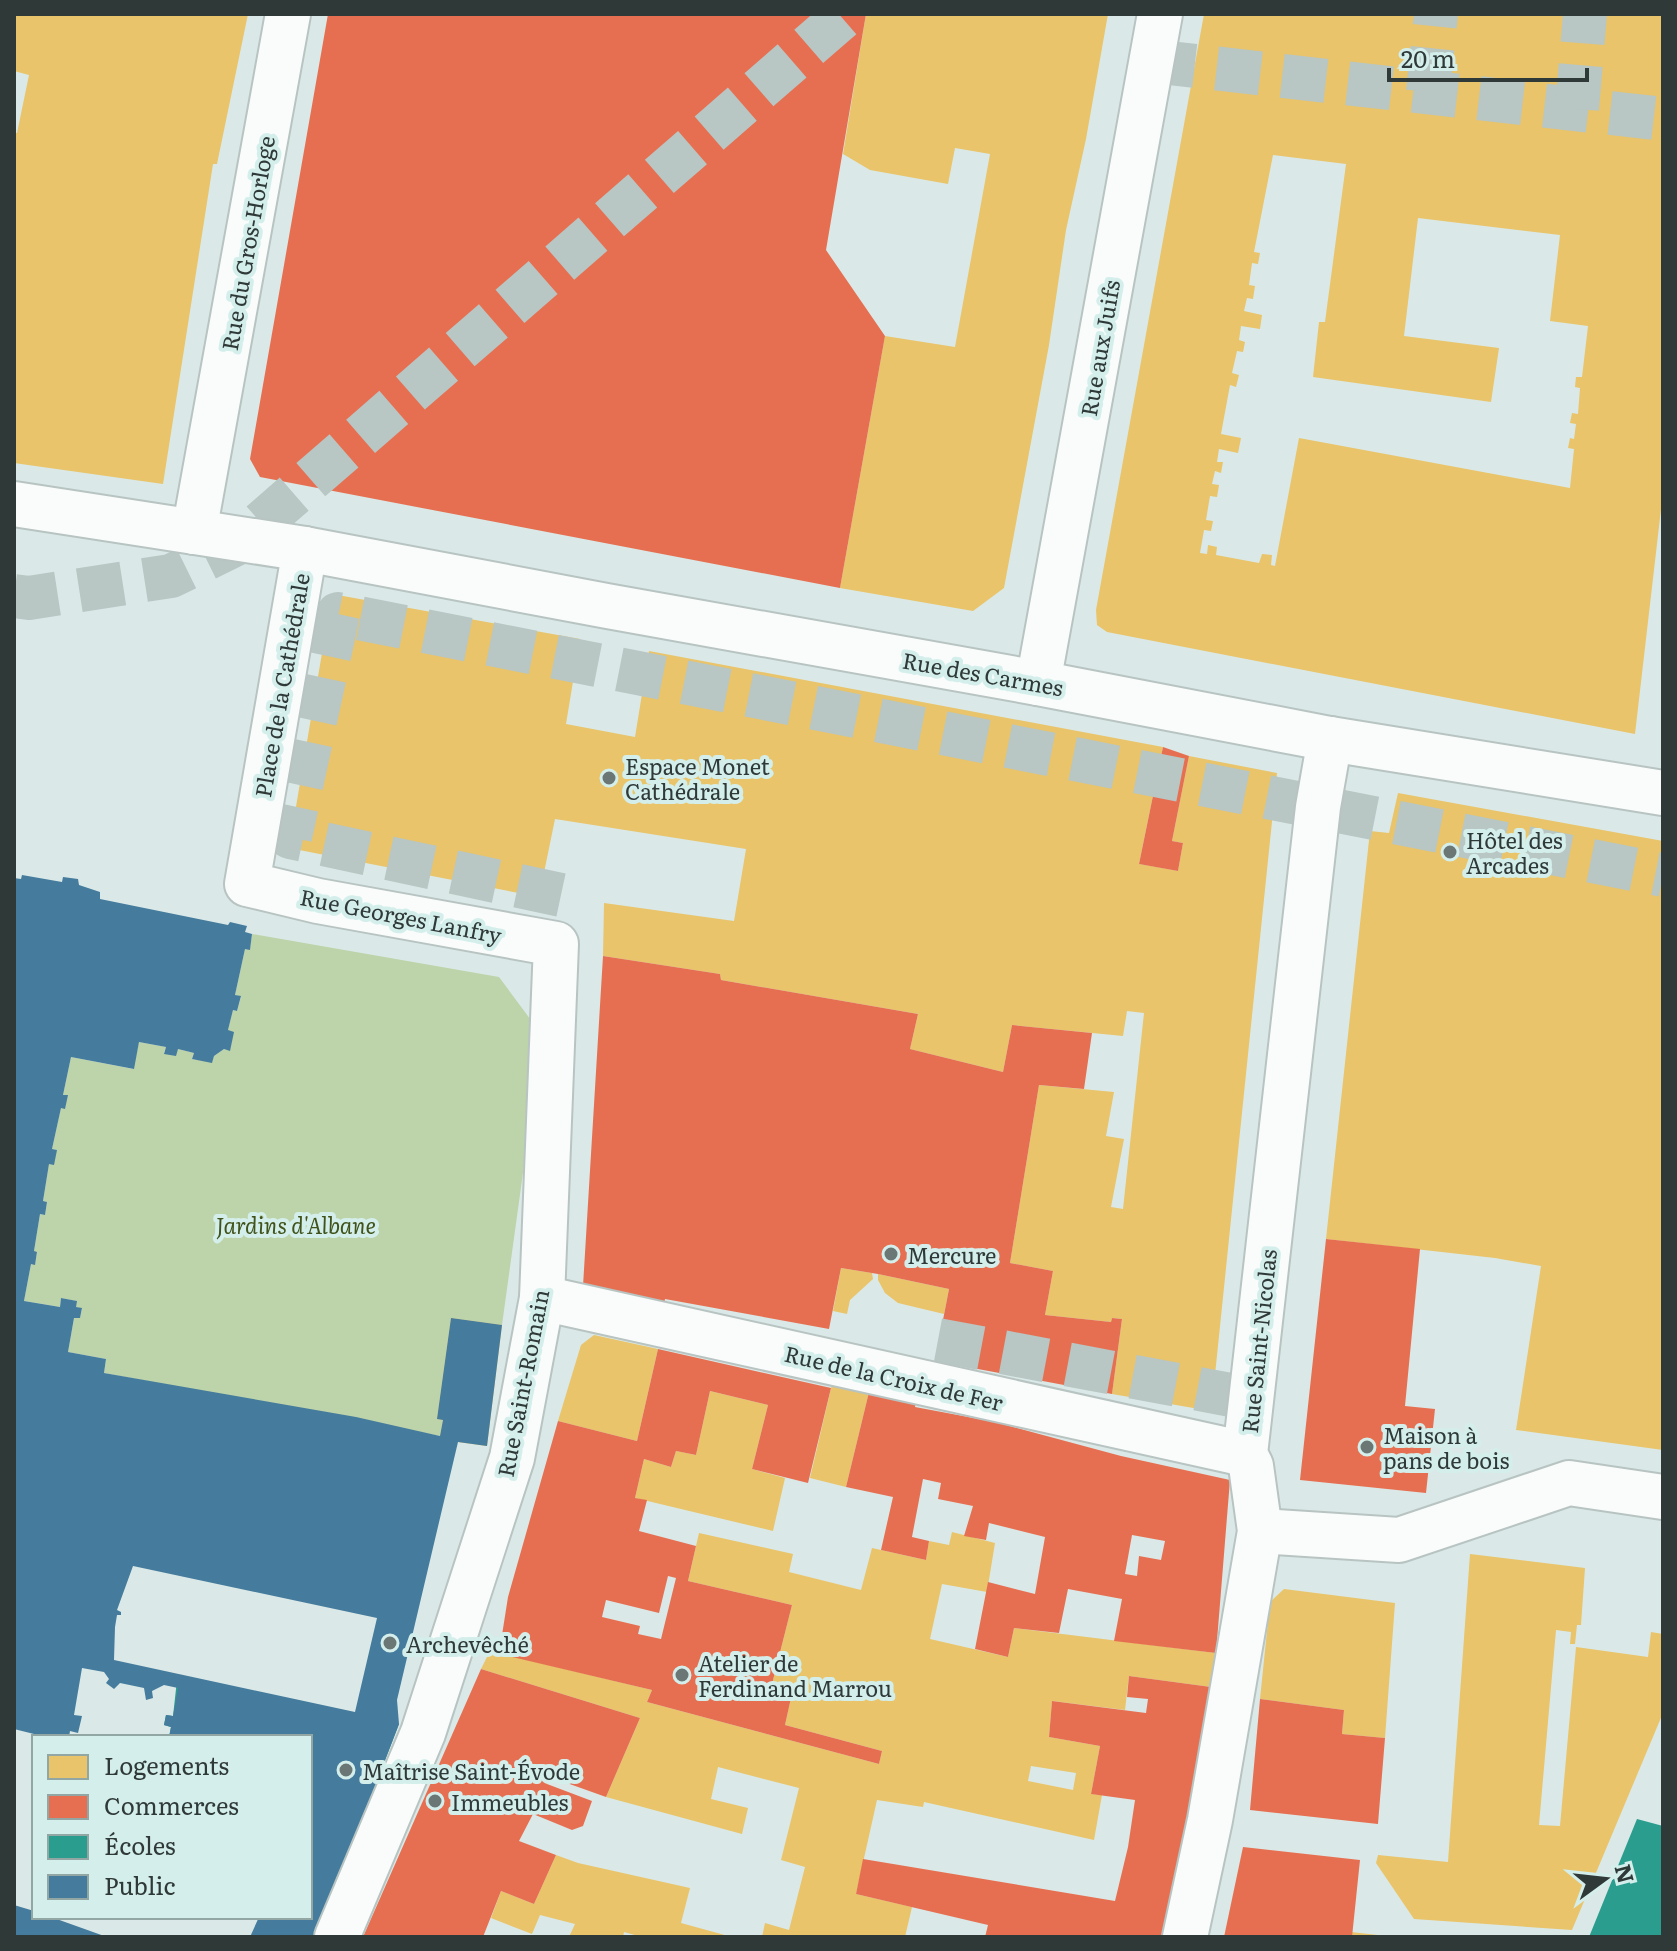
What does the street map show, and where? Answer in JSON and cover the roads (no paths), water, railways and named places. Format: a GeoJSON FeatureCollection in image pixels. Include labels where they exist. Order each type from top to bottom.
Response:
{"type":"FeatureCollection","features":[{"type":"Feature","properties":{"kind":"street","name":"Rue du Gros-Horloge"},"geometry":{"type":"LineString","coordinates":[[194,532],[288,14]]}},
{"type":"Feature","properties":{"kind":"street","name":"Rue aux Juifs"},"geometry":{"type":"LineString","coordinates":[[1038,683],[1160,14]]}},
{"type":"Feature","properties":{"kind":"street","name":"Place de la Cathédrale"},"geometry":{"type":"LineString","coordinates":[[14,504],[305,549],[247,884]]}},
{"type":"Feature","properties":{"kind":"street","name":"Rue des Carmes"},"geometry":{"type":"LineString","coordinates":[[305,549],[1330,739],[1663,793]]}},
{"type":"Feature","properties":{"kind":"street","name":"Rue Saint-Nicolas"},"geometry":{"type":"LineString","coordinates":[[1185,1937],[1210,1820],[1260,1531],[1251,1466],[1245,1454],[1318,807],[1330,739]]}},
{"type":"Feature","properties":{"kind":"street","name":"Rue Georges Lanfry"},"geometry":{"type":"LineString","coordinates":[[247,884],[318,901],[556,944]]}},
{"type":"Feature","properties":{"kind":"street","name":"Rue Saint-Romain"},"geometry":{"type":"LineString","coordinates":[[337,1937],[423,1733],[507,1472],[542,1298],[556,944]]}},
{"type":"Feature","properties":{"kind":"street","name":"Rue de la Croix de Fer"},"geometry":{"type":"LineString","coordinates":[[542,1298],[1245,1454]]}},
{"type":"Feature","properties":{"kind":"street"},"geometry":{"type":"LineString","coordinates":[[1260,1531],[1399,1540],[1569,1483],[1663,1497]]}},
{"type":"Feature","properties":{"kind":"tunnel"},"geometry":{"type":"LineString","coordinates":[[14,596],[29,598],[171,576],[238,543],[846,14]]}},
{"type":"Feature","properties":{"kind":"tunnel"},"geometry":{"type":"LineString","coordinates":[[1428,92],[1436,14]]}},
{"type":"Feature","properties":{"kind":"tunnel"},"geometry":{"type":"LineString","coordinates":[[1577,109],[1585,14]]}},
{"type":"Feature","properties":{"kind":"tunnel"},"geometry":{"type":"LineString","coordinates":[[1151,61],[1663,119]]}},
{"type":"Feature","properties":{"kind":"tunnel"},"geometry":{"type":"LineString","coordinates":[[561,895],[290,837],[338,614],[1663,875]]}},
{"type":"Feature","properties":{"kind":"tunnel"},"geometry":{"type":"LineString","coordinates":[[938,1340],[1252,1399]]}},
{"type":"Feature","properties":{"kind":"place","name":"Espace Monet Cathédrale"},"geometry":{"type":"Point","coordinates":[609,778]}},
{"type":"Feature","properties":{"kind":"place","name":"Hôtel des Arcades"},"geometry":{"type":"Point","coordinates":[1450,852]}},
{"type":"Feature","properties":{"kind":"place","name":"Mercure"},"geometry":{"type":"Point","coordinates":[891,1254]}},
{"type":"Feature","properties":{"kind":"place","name":"Maison à pans de bois"},"geometry":{"type":"Point","coordinates":[1367,1447]}},
{"type":"Feature","properties":{"kind":"place","name":"Archevêché"},"geometry":{"type":"Point","coordinates":[390,1643]}},
{"type":"Feature","properties":{"kind":"place","name":"Atelier de Ferdinand Marrou"},"geometry":{"type":"Point","coordinates":[682,1675]}},
{"type":"Feature","properties":{"kind":"place","name":"Maîtrise Saint-Évode"},"geometry":{"type":"Point","coordinates":[346,1770]}},
{"type":"Feature","properties":{"kind":"place","name":"Immeubles"},"geometry":{"type":"Point","coordinates":[435,1801]}},
{"type":"Feature","properties":{"kind":"park label","name":"Jardins d'Albane"},"geometry":{"type":"Point","coordinates":[296,1224]}}]}
